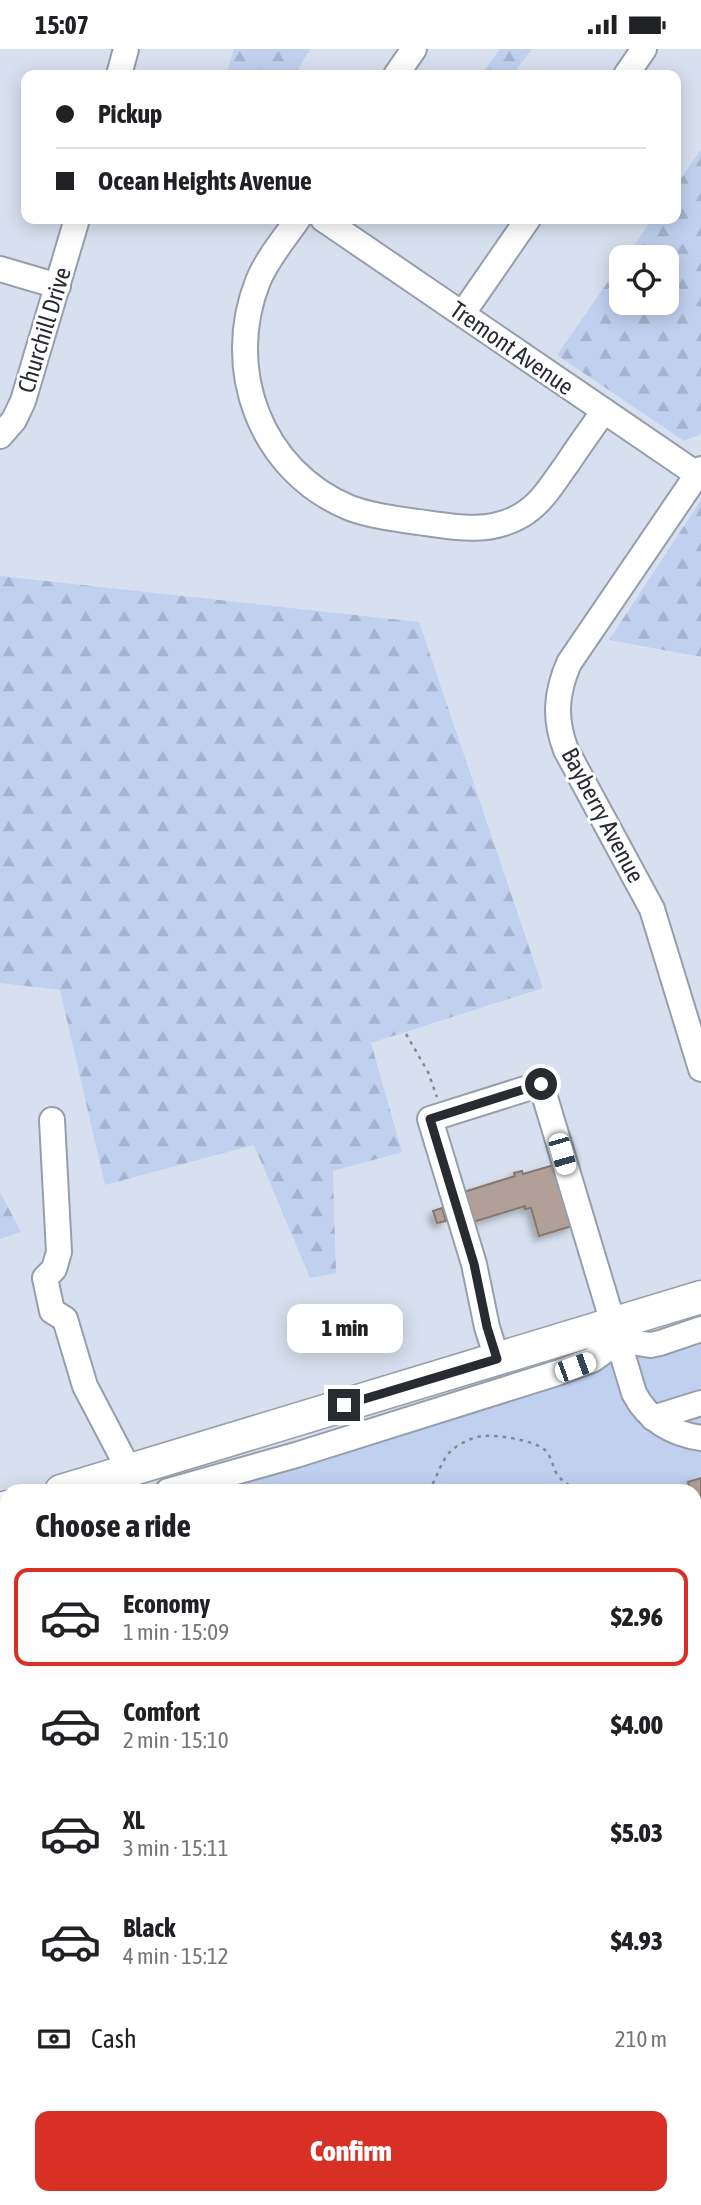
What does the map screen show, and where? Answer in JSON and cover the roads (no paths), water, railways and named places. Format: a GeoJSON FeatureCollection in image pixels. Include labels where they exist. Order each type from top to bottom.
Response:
{"type":"FeatureCollection","features":[{"type":"Feature","properties":{"kind":"main road"},"geometry":{"type":"LineString","coordinates":[[84,1484],[497,1359],[616,1334],[701,1297]]}},
{"type":"Feature","properties":{"kind":"street"},"geometry":{"type":"LineString","coordinates":[[121,70],[127,49]]}},
{"type":"Feature","properties":{"kind":"street"},"geometry":{"type":"LineString","coordinates":[[399,70],[414,49]]}},
{"type":"Feature","properties":{"kind":"street"},"geometry":{"type":"LineString","coordinates":[[629,70],[644,49]]}},
{"type":"Feature","properties":{"kind":"street","name":"Churchill Drive"},"geometry":{"type":"LineString","coordinates":[[0,436],[14,420],[23,401],[76,224]]}},
{"type":"Feature","properties":{"kind":"street"},"geometry":{"type":"LineString","coordinates":[[295,224],[260,278],[248,312],[244,357],[252,401],[267,436],[291,467],[324,494],[349,507],[394,519],[471,528],[499,526],[539,503],[604,411]]}},
{"type":"Feature","properties":{"kind":"street","name":"Tremont Avenue"},"geometry":{"type":"LineString","coordinates":[[330,224],[700,474]]}},
{"type":"Feature","properties":{"kind":"street"},"geometry":{"type":"LineString","coordinates":[[463,313],[525,224]]}},
{"type":"Feature","properties":{"kind":"street"},"geometry":{"type":"LineString","coordinates":[[0,269],[58,286]]}},
{"type":"Feature","properties":{"kind":"street","name":"Bayberry Avenue"},"geometry":{"type":"LineString","coordinates":[[700,474],[569,663],[560,686],[557,709],[559,730],[566,750],[652,909],[701,1069]]}},
{"type":"Feature","properties":{"kind":"street"},"geometry":{"type":"LineString","coordinates":[[497,1359],[487,1327],[474,1264],[430,1119],[541,1084],[635,1392],[653,1418],[673,1430],[701,1438]]}},
{"type":"Feature","properties":{"kind":"street"},"geometry":{"type":"LineString","coordinates":[[51,1120],[60,1252],[54,1269],[45,1278],[49,1300],[52,1311],[65,1319],[85,1386],[128,1471]]}},
{"type":"Feature","properties":{"kind":"street"},"geometry":{"type":"LineString","coordinates":[[616,1334],[632,1342],[650,1345],[701,1329]]}},
{"type":"Feature","properties":{"kind":"street"},"geometry":{"type":"LineString","coordinates":[[193,1484],[296,1455],[557,1373],[592,1360],[609,1348],[616,1334]]}},
{"type":"Feature","properties":{"kind":"street"},"geometry":{"type":"LineString","coordinates":[[653,1418],[701,1403]]}}]}
